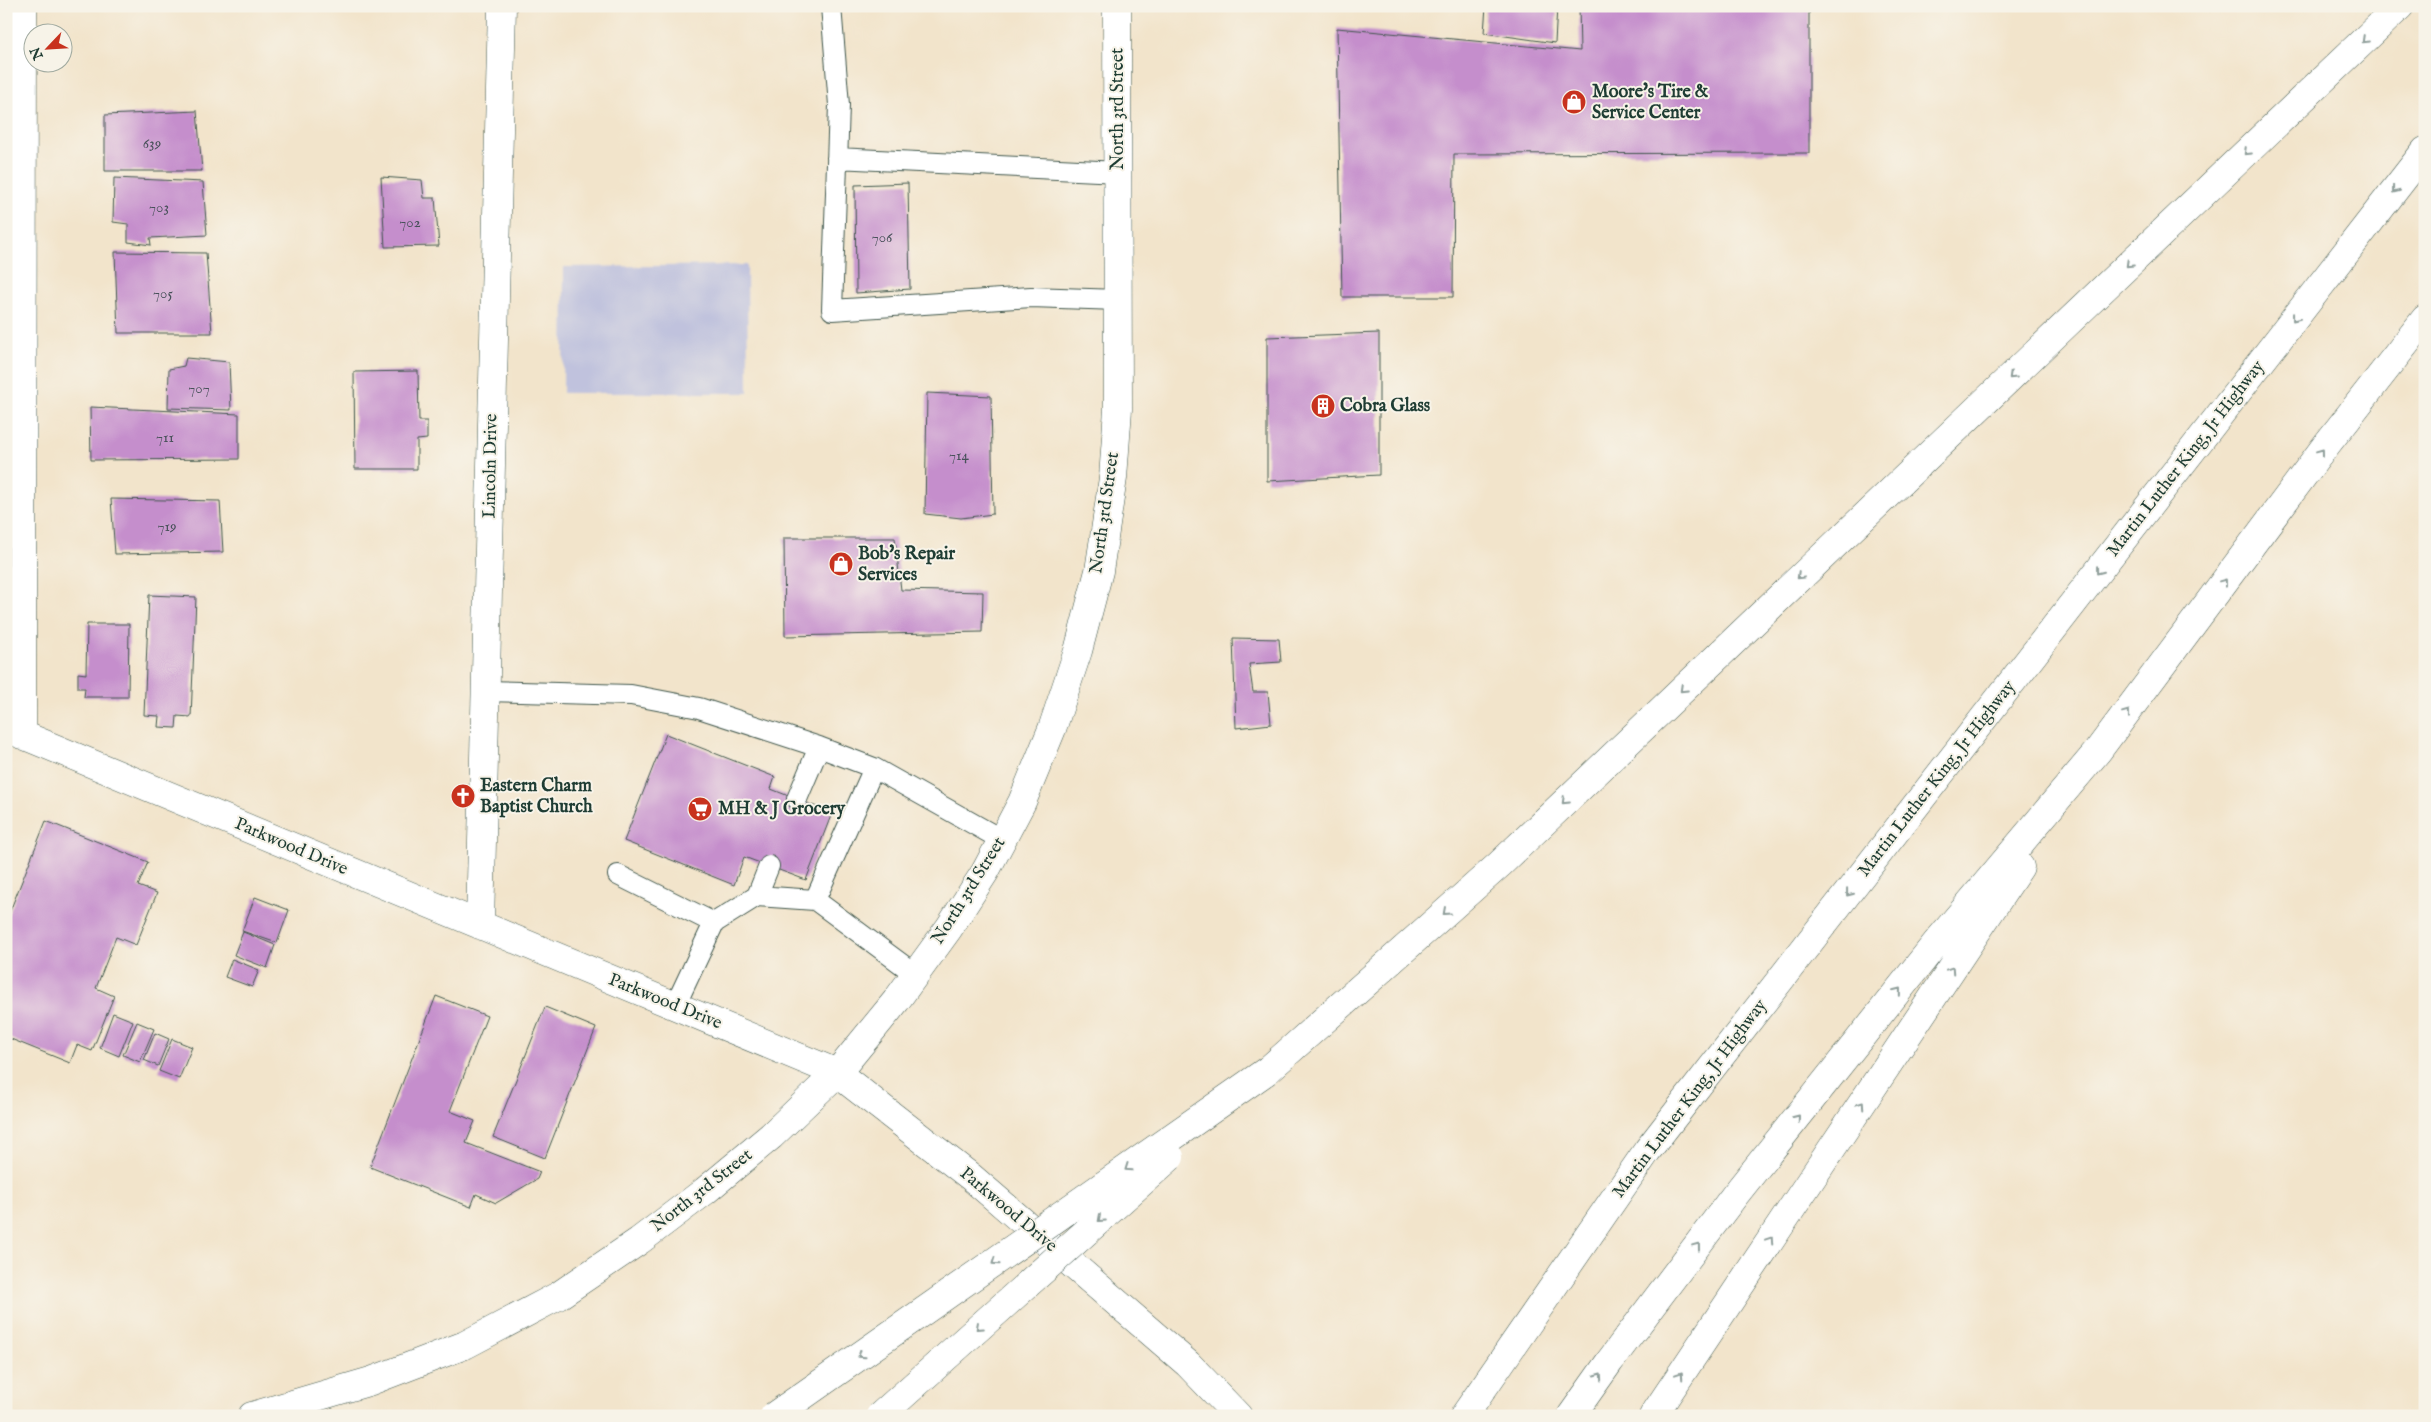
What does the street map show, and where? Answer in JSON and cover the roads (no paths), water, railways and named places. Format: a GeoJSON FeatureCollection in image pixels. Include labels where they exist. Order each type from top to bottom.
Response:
{"type":"FeatureCollection","features":[{"type":"Feature","properties":{"kind":"main road"},"geometry":{"type":"LineString","coordinates":[[14,732],[14,194],[23,6]]}},
{"type":"Feature","properties":{"kind":"main road","name":"Lincoln Drive"},"geometry":{"type":"LineString","coordinates":[[480,925],[502,6]]}},
{"type":"Feature","properties":{"kind":"main road","name":"North 3rd Street"},"geometry":{"type":"LineString","coordinates":[[252,1416],[372,1381],[465,1345],[558,1296],[639,1241],[705,1191],[771,1136],[837,1073],[949,928],[985,872],[1022,802],[1052,729],[1078,651],[1099,571],[1112,478],[1118,409],[1117,6]]}},
{"type":"Feature","properties":{"kind":"main road"},"geometry":{"type":"LineString","coordinates":[[880,1416],[1500,864],[2400,6]]}},
{"type":"Feature","properties":{"kind":"main road","name":"Martin Luther King, Jr Highway"},"geometry":{"type":"LineString","coordinates":[[1464,1416],[1647,1151],[2425,151]]}},
{"type":"Feature","properties":{"kind":"main road"},"geometry":{"type":"LineString","coordinates":[[1653,1416],[2097,752],[2327,444],[2425,319]]}},
{"type":"Feature","properties":{"kind":"main road","name":"Parkwood Drive"},"geometry":{"type":"LineString","coordinates":[[14,732],[837,1073],[971,1177],[1188,1364],[1238,1416]]}},
{"type":"Feature","properties":{"kind":"main road"},"geometry":{"type":"LineString","coordinates":[[1571,1416],[1735,1195],[1937,942],[2097,752]]}},
{"type":"Feature","properties":{"kind":"main road"},"geometry":{"type":"LineString","coordinates":[[774,1416],[1268,1070]]}},
{"type":"Feature","properties":{"kind":"lane"},"geometry":{"type":"LineString","coordinates":[[831,6],[839,105],[832,310],[1031,297],[1118,300]]}},
{"type":"Feature","properties":{"kind":"lane"},"geometry":{"type":"LineString","coordinates":[[837,158],[1118,172]]}},
{"type":"Feature","properties":{"kind":"lane"},"geometry":{"type":"LineString","coordinates":[[485,691],[631,695],[699,708],[819,747],[874,768],[1002,840]]}},
{"type":"Feature","properties":{"kind":"lane"},"geometry":{"type":"LineString","coordinates":[[797,799],[819,747]]}},
{"type":"Feature","properties":{"kind":"lane"},"geometry":{"type":"LineString","coordinates":[[815,900],[874,768]]}},
{"type":"Feature","properties":{"kind":"lane"},"geometry":{"type":"LineString","coordinates":[[757,896],[768,866]]}},
{"type":"Feature","properties":{"kind":"lane"},"geometry":{"type":"LineString","coordinates":[[618,875],[714,923]]}},
{"type":"Feature","properties":{"kind":"lane"},"geometry":{"type":"LineString","coordinates":[[675,1006],[714,923],[757,896],[815,900],[915,974]]}},
{"type":"Feature","properties":{"kind":"place","name":"Moore's Tire & Service Center"},"geometry":{"type":"Point","coordinates":[1574,102]}},
{"type":"Feature","properties":{"kind":"place","name":"Cobra Glass"},"geometry":{"type":"Point","coordinates":[1323,406]}},
{"type":"Feature","properties":{"kind":"place","name":"Bob's Repair Services"},"geometry":{"type":"Point","coordinates":[841,564]}},
{"type":"Feature","properties":{"kind":"place","name":"Eastern Charm Baptist Church"},"geometry":{"type":"Point","coordinates":[463,796]}},
{"type":"Feature","properties":{"kind":"place","name":"MH & J Grocery"},"geometry":{"type":"Point","coordinates":[700,809]}}]}
